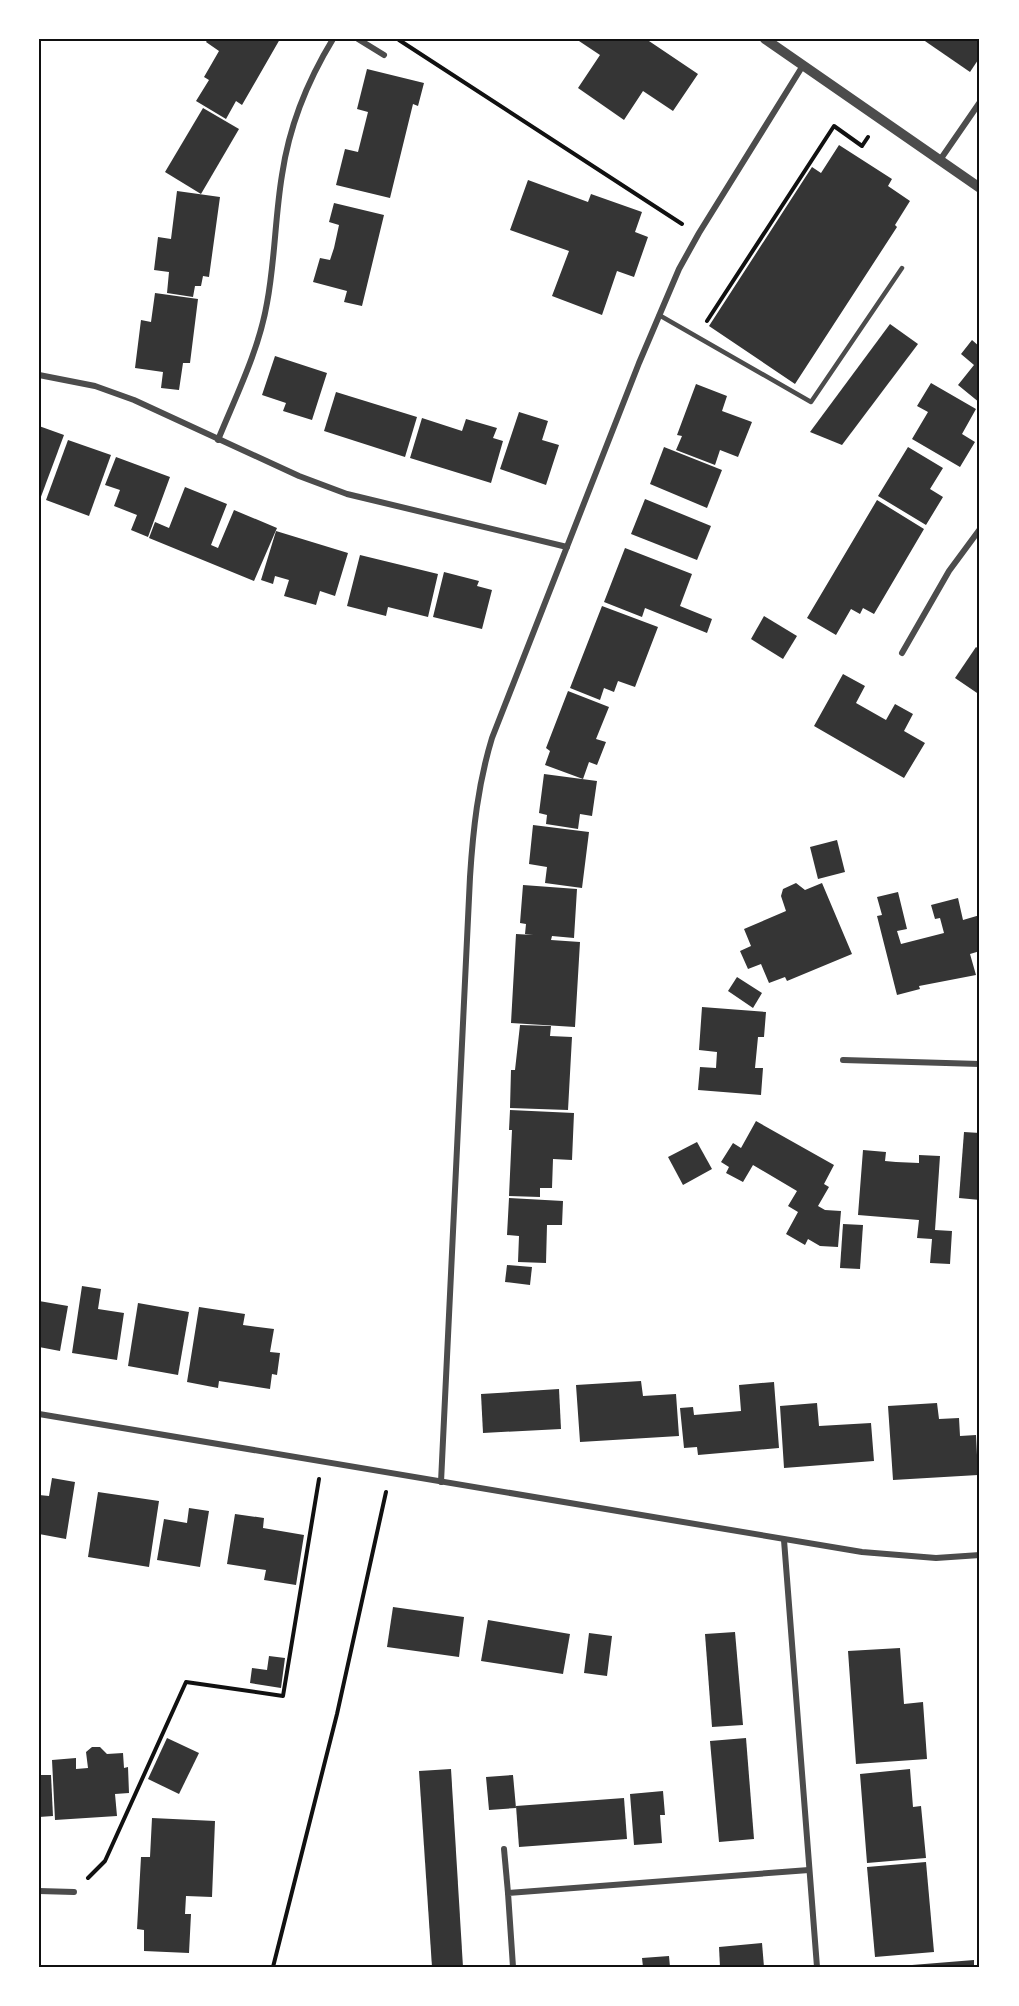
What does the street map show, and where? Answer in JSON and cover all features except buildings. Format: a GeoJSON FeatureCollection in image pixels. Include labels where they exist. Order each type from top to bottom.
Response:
{"type":"FeatureCollection","features":[{"type":"Feature","properties":{"kind":"street"},"geometry":{"type":"LineString","coordinates":[[218,440],[257,342],[267,303],[282,175],[289,140],[318,64],[333,39]]}},
{"type":"Feature","properties":{"kind":"street"},"geometry":{"type":"LineString","coordinates":[[358,39],[384,55]]}},
{"type":"Feature","properties":{"kind":"street"},"geometry":{"type":"LineString","coordinates":[[765,39],[802,67],[980,188]]}},
{"type":"Feature","properties":{"kind":"street"},"geometry":{"type":"LineString","coordinates":[[441,1482],[473,825],[483,768],[492,738],[659,315],[699,233],[802,67]]}},
{"type":"Feature","properties":{"kind":"street"},"geometry":{"type":"LineString","coordinates":[[939,160],[980,102]]}},
{"type":"Feature","properties":{"kind":"street"},"geometry":{"type":"LineString","coordinates":[[39,375],[94,386],[134,400],[218,440],[347,494],[567,547]]}},
{"type":"Feature","properties":{"kind":"street"},"geometry":{"type":"LineString","coordinates":[[902,653],[949,571],[980,529]]}},
{"type":"Feature","properties":{"kind":"street"},"geometry":{"type":"LineString","coordinates":[[843,1060],[980,1064]]}},
{"type":"Feature","properties":{"kind":"street"},"geometry":{"type":"LineString","coordinates":[[39,1414],[890,1556],[936,1558],[980,1555]]}},
{"type":"Feature","properties":{"kind":"street"},"geometry":{"type":"LineString","coordinates":[[784,1540],[817,1967]]}},
{"type":"Feature","properties":{"kind":"street"},"geometry":{"type":"LineString","coordinates":[[504,1849],[513,1967]]}},
{"type":"Feature","properties":{"kind":"street"},"geometry":{"type":"LineString","coordinates":[[508,1893],[809,1870]]}},
{"type":"Feature","properties":{"kind":"street"},"geometry":{"type":"LineString","coordinates":[[39,1891],[74,1892]]}},
{"type":"Feature","properties":{"kind":"lane"},"geometry":{"type":"LineString","coordinates":[[659,315],[811,402],[902,268]]}},
{"type":"Feature","properties":{"kind":"path"},"geometry":{"type":"LineString","coordinates":[[398,39],[513,112],[657,210],[699,233]]}},
{"type":"Feature","properties":{"kind":"path"},"geometry":{"type":"LineString","coordinates":[[704,341],[710,332],[704,327],[834,126],[862,146],[881,120]]}},
{"type":"Feature","properties":{"kind":"path"},"geometry":{"type":"LineString","coordinates":[[74,1892],[105,1861],[186,1682],[283,1696],[322,1461]]}},
{"type":"Feature","properties":{"kind":"path"},"geometry":{"type":"LineString","coordinates":[[273,1967],[337,1714],[390,1474]]}}]}
